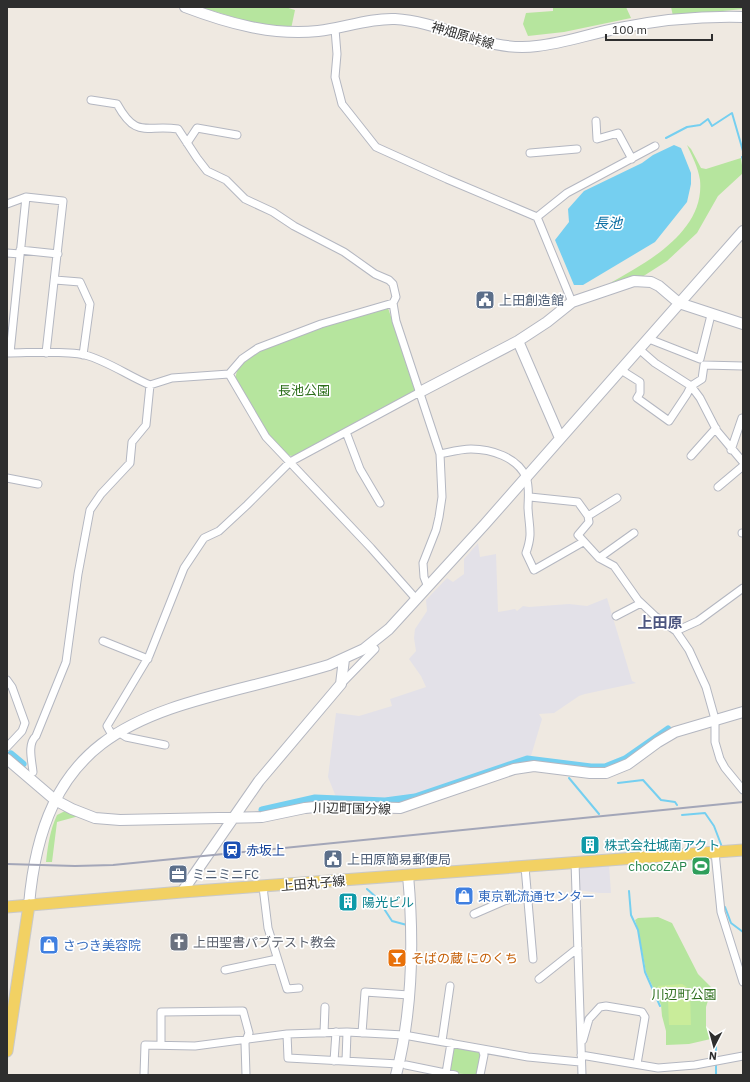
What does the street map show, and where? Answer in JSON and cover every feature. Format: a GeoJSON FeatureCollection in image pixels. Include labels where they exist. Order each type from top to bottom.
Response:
{"type":"FeatureCollection","features":[{"type":"Feature","properties":{"kind":"main road","name":"上田丸子線"},"geometry":{"type":"LineString","coordinates":[[7,907],[182,892],[743,850]]}},
{"type":"Feature","properties":{"kind":"main road"},"geometry":{"type":"LineString","coordinates":[[7,1051],[29,905]]}},
{"type":"Feature","properties":{"kind":"street","name":"神畑原峠線"},"geometry":{"type":"LineString","coordinates":[[185,7],[258,29],[295,32],[336,29],[379,20],[396,19],[428,25],[490,44],[519,47],[542,45],[620,28],[658,22],[743,17]]}},
{"type":"Feature","properties":{"kind":"street"},"geometry":{"type":"LineString","coordinates":[[336,29],[337,54],[335,77],[342,104],[376,147],[537,217],[572,302]]}},
{"type":"Feature","properties":{"kind":"street"},"geometry":{"type":"LineString","coordinates":[[91,100],[117,104],[135,128],[145,130],[169,128],[178,129],[207,171],[226,180],[245,199],[273,212],[294,226],[344,252],[375,274],[389,280],[393,284],[396,297],[393,303],[396,322],[440,454],[442,497],[439,517],[436,530],[423,563],[424,577],[428,587]]}},
{"type":"Feature","properties":{"kind":"street"},"geometry":{"type":"LineString","coordinates":[[596,121],[597,139],[618,133],[632,159]]}},
{"type":"Feature","properties":{"kind":"street"},"geometry":{"type":"LineString","coordinates":[[187,143],[197,128],[237,134]]}},
{"type":"Feature","properties":{"kind":"street"},"geometry":{"type":"LineString","coordinates":[[537,217],[567,193],[655,146]]}},
{"type":"Feature","properties":{"kind":"street"},"geometry":{"type":"LineString","coordinates":[[530,153],[577,149]]}},
{"type":"Feature","properties":{"kind":"street"},"geometry":{"type":"LineString","coordinates":[[26,197],[8,353],[46,352],[83,355],[100,360],[150,385],[172,378],[229,374],[242,358],[258,348],[321,324],[393,303]]}},
{"type":"Feature","properties":{"kind":"street"},"geometry":{"type":"LineString","coordinates":[[7,204],[26,197],[63,201],[46,352]]}},
{"type":"Feature","properties":{"kind":"street"},"geometry":{"type":"LineString","coordinates":[[29,905],[38,847],[55,800],[67,780],[82,760],[115,734],[138,720],[167,709],[312,670],[344,659],[381,637],[417,600],[526,478],[743,231]]}},
{"type":"Feature","properties":{"kind":"street"},"geometry":{"type":"LineString","coordinates":[[7,253],[20,252],[58,254]]}},
{"type":"Feature","properties":{"kind":"street"},"geometry":{"type":"LineString","coordinates":[[55,280],[80,282],[90,304],[83,355]]}},
{"type":"Feature","properties":{"kind":"street"},"geometry":{"type":"LineString","coordinates":[[165,745],[132,739],[115,734],[107,726],[148,659],[184,568],[204,538],[219,530],[247,505],[290,462],[420,392],[518,342],[572,302],[634,281],[645,281],[659,286],[679,303],[711,315],[743,324]]}},
{"type":"Feature","properties":{"kind":"street"},"geometry":{"type":"LineString","coordinates":[[649,339],[700,359],[711,315]]}},
{"type":"Feature","properties":{"kind":"street"},"geometry":{"type":"LineString","coordinates":[[518,342],[560,438]]}},
{"type":"Feature","properties":{"kind":"street"},"geometry":{"type":"LineString","coordinates":[[639,349],[655,363],[691,386],[700,398],[716,428],[731,450],[743,462]]}},
{"type":"Feature","properties":{"kind":"street"},"geometry":{"type":"LineString","coordinates":[[621,370],[640,382],[640,393],[637,398],[669,421],[688,394],[691,386],[702,379],[704,365],[743,366]]}},
{"type":"Feature","properties":{"kind":"street"},"geometry":{"type":"LineString","coordinates":[[229,374],[266,437],[281,455],[290,462],[417,600]]}},
{"type":"Feature","properties":{"kind":"street"},"geometry":{"type":"LineString","coordinates":[[33,772],[32,739],[36,736],[66,662],[78,574],[90,510],[101,494],[130,463],[132,442],[146,425],[150,385]]}},
{"type":"Feature","properties":{"kind":"street"},"geometry":{"type":"LineString","coordinates":[[731,450],[742,418]]}},
{"type":"Feature","properties":{"kind":"street"},"geometry":{"type":"LineString","coordinates":[[691,456],[716,428]]}},
{"type":"Feature","properties":{"kind":"street"},"geometry":{"type":"LineString","coordinates":[[346,432],[360,469],[380,503]]}},
{"type":"Feature","properties":{"kind":"street"},"geometry":{"type":"LineString","coordinates":[[440,454],[471,449],[497,453],[519,466],[526,478],[530,497],[528,505],[531,538],[526,553],[534,570],[583,542]]}},
{"type":"Feature","properties":{"kind":"street"},"geometry":{"type":"LineString","coordinates":[[718,487],[743,466]]}},
{"type":"Feature","properties":{"kind":"street"},"geometry":{"type":"LineString","coordinates":[[7,478],[38,484]]}},
{"type":"Feature","properties":{"kind":"street"},"geometry":{"type":"LineString","coordinates":[[530,497],[578,502],[588,516],[589,522],[578,535],[583,542],[599,558],[614,566],[641,603],[655,616],[676,631],[688,650],[706,687],[715,719],[715,742],[720,759],[725,768],[743,790]]}},
{"type":"Feature","properties":{"kind":"street"},"geometry":{"type":"LineString","coordinates":[[588,516],[617,498]]}},
{"type":"Feature","properties":{"kind":"street"},"geometry":{"type":"LineString","coordinates":[[599,558],[634,533]]}},
{"type":"Feature","properties":{"kind":"street"},"geometry":{"type":"LineString","coordinates":[[676,631],[698,621],[743,588]]}},
{"type":"Feature","properties":{"kind":"street"},"geometry":{"type":"LineString","coordinates":[[616,616],[641,603]]}},
{"type":"Feature","properties":{"kind":"street"},"geometry":{"type":"LineString","coordinates":[[103,641],[148,659]]}},
{"type":"Feature","properties":{"kind":"street"},"geometry":{"type":"LineString","coordinates":[[182,892],[259,781],[341,684],[376,649]]}},
{"type":"Feature","properties":{"kind":"street"},"geometry":{"type":"LineString","coordinates":[[341,684],[344,659]]}},
{"type":"Feature","properties":{"kind":"street"},"geometry":{"type":"LineString","coordinates":[[7,680],[12,688],[25,723],[22,731],[7,747]]}},
{"type":"Feature","properties":{"kind":"street","name":"川辺町国分線"},"geometry":{"type":"LineString","coordinates":[[7,759],[55,800],[95,818],[120,820],[262,817],[314,806],[400,808],[514,769],[528,766],[590,773],[606,773],[628,764],[658,742],[675,732],[743,712]]}},
{"type":"Feature","properties":{"kind":"street"},"geometry":{"type":"LineString","coordinates":[[22,731],[32,739]]}},
{"type":"Feature","properties":{"kind":"street"},"geometry":{"type":"LineString","coordinates":[[715,852],[721,912],[743,982]]}},
{"type":"Feature","properties":{"kind":"street"},"geometry":{"type":"LineString","coordinates":[[575,862],[582,1043]]}},
{"type":"Feature","properties":{"kind":"street"},"geometry":{"type":"LineString","coordinates":[[525,867],[533,959]]}},
{"type":"Feature","properties":{"kind":"street"},"geometry":{"type":"LineString","coordinates":[[396,1075],[402,1065],[411,980],[412,918],[408,875]]}},
{"type":"Feature","properties":{"kind":"street"},"geometry":{"type":"LineString","coordinates":[[263,887],[268,928],[287,989],[299,988]]}},
{"type":"Feature","properties":{"kind":"street"},"geometry":{"type":"LineString","coordinates":[[474,914],[504,901],[528,895]]}},
{"type":"Feature","properties":{"kind":"street"},"geometry":{"type":"LineString","coordinates":[[539,978],[578,948]]}},
{"type":"Feature","properties":{"kind":"street"},"geometry":{"type":"LineString","coordinates":[[225,970],[277,959]]}},
{"type":"Feature","properties":{"kind":"street"},"geometry":{"type":"LineString","coordinates":[[442,1041],[450,986]]}},
{"type":"Feature","properties":{"kind":"street"},"geometry":{"type":"LineString","coordinates":[[362,1032],[365,992],[409,995]]}},
{"type":"Feature","properties":{"kind":"street"},"geometry":{"type":"LineString","coordinates":[[582,1075],[580,1058],[582,1043],[589,1019],[600,1007],[606,1006],[642,1012],[645,1016],[637,1064]]}},
{"type":"Feature","properties":{"kind":"street"},"geometry":{"type":"LineString","coordinates":[[324,1007],[324,1033]]}},
{"type":"Feature","properties":{"kind":"street"},"geometry":{"type":"LineString","coordinates":[[161,1045],[161,1012],[243,1011],[249,1033],[248,1039],[245,1042],[246,1075]]}},
{"type":"Feature","properties":{"kind":"street"},"geometry":{"type":"LineString","coordinates":[[334,1061],[336,1032]]}},
{"type":"Feature","properties":{"kind":"street"},"geometry":{"type":"LineString","coordinates":[[144,1075],[145,1045],[196,1046],[287,1034],[336,1032],[404,1035],[451,1042],[528,1058],[580,1058],[637,1064],[658,1068],[672,1068],[743,1056]]}},
{"type":"Feature","properties":{"kind":"street"},"geometry":{"type":"LineString","coordinates":[[346,1061],[347,1032]]}},
{"type":"Feature","properties":{"kind":"street"},"geometry":{"type":"LineString","coordinates":[[287,1034],[288,1058],[402,1065],[442,1074],[455,1075]]}},
{"type":"Feature","properties":{"kind":"street"},"geometry":{"type":"LineString","coordinates":[[442,1074],[451,1042]]}},
{"type":"Feature","properties":{"kind":"street"},"geometry":{"type":"LineString","coordinates":[[480,1075],[484,1055],[482,1049]]}},
{"type":"Feature","properties":{"kind":"shaded area"},"geometry":{"type":"Polygon","coordinates":[[[478,543],[480,557],[496,554],[498,612],[515,609],[517,611],[523,606],[529,607],[569,604],[587,606],[607,598],[632,681],[636,683],[585,694],[579,696],[554,713],[539,714],[542,719],[531,756],[525,756],[413,796],[399,799],[336,797],[328,777],[336,713],[359,716],[392,706],[390,699],[426,687],[421,676],[409,659],[416,651],[414,638],[415,629],[427,611],[426,600],[447,578],[453,582],[464,574],[464,559],[478,543]]]}},
{"type":"Feature","properties":{"kind":"shaded area"},"geometry":{"type":"Polygon","coordinates":[[[609,865],[611,893],[578,890],[577,868],[609,865]]]}},
{"type":"Feature","properties":{"kind":"green space"},"geometry":{"type":"Polygon","coordinates":[[[200,7],[285,7],[295,10],[291,29],[273,29],[200,7]]]}},
{"type":"Feature","properties":{"kind":"green space"},"geometry":{"type":"Polygon","coordinates":[[[553,7],[626,7],[631,18],[564,32],[528,36],[523,24],[526,13],[553,11],[553,7]]]}},
{"type":"Feature","properties":{"kind":"green space"},"geometry":{"type":"Polygon","coordinates":[[[671,7],[743,7],[743,9],[673,16],[671,7]]]}},
{"type":"Feature","properties":{"kind":"green space"},"geometry":{"type":"Polygon","coordinates":[[[687,145],[691,149],[701,168],[706,169],[741,158],[743,173],[718,196],[697,233],[667,261],[642,277],[635,276],[610,283],[641,265],[671,243],[684,229],[693,215],[699,198],[700,180],[687,145]]]}},
{"type":"Feature","properties":{"kind":"green space","name":"長池公園"},"geometry":{"type":"Polygon","coordinates":[[[388,308],[416,390],[293,456],[283,455],[267,436],[235,380],[241,363],[254,353],[271,344],[333,323],[388,308]]]}},
{"type":"Feature","properties":{"kind":"green space"},"geometry":{"type":"Polygon","coordinates":[[[65,811],[79,816],[57,822],[52,862],[46,862],[50,838],[57,815],[65,811]]]}},
{"type":"Feature","properties":{"kind":"green space","name":"川辺町公園"},"geometry":{"type":"Polygon","coordinates":[[[658,917],[672,923],[698,974],[712,988],[706,1007],[706,1027],[712,1032],[715,1038],[689,1044],[666,1045],[666,1031],[661,1005],[646,972],[635,920],[638,918],[658,917]]]}},
{"type":"Feature","properties":{"kind":"green space"},"geometry":{"type":"Polygon","coordinates":[[[682,984],[690,991],[691,1025],[669,1025],[668,999],[662,999],[658,986],[682,984]]]}},
{"type":"Feature","properties":{"kind":"green space"},"geometry":{"type":"Polygon","coordinates":[[[455,1047],[478,1051],[481,1055],[478,1075],[450,1073],[452,1050],[455,1047]]]}},
{"type":"Feature","properties":{"kind":"water","name":"長池"},"geometry":{"type":"Polygon","coordinates":[[[674,145],[681,148],[691,173],[691,184],[687,202],[655,242],[583,285],[574,285],[555,240],[569,222],[568,209],[584,191],[642,163],[653,155],[674,145]]]}},
{"type":"Feature","properties":{"kind":"waterway"},"geometry":{"type":"LineString","coordinates":[[666,138],[687,127],[700,125],[708,119],[712,126],[732,113],[743,151]]}},
{"type":"Feature","properties":{"kind":"waterway"},"geometry":{"type":"LineString","coordinates":[[262,810],[315,798],[385,801],[415,797],[527,759],[591,767],[605,767],[625,759],[668,729]]}},
{"type":"Feature","properties":{"kind":"waterway"},"geometry":{"type":"LineString","coordinates":[[11,754],[23,764]]}},
{"type":"Feature","properties":{"kind":"waterway"},"geometry":{"type":"LineString","coordinates":[[569,778],[599,814]]}},
{"type":"Feature","properties":{"kind":"waterway"},"geometry":{"type":"LineString","coordinates":[[618,783],[643,780],[661,800],[675,802],[677,805]]}},
{"type":"Feature","properties":{"kind":"waterway"},"geometry":{"type":"LineString","coordinates":[[682,815],[705,813],[714,826],[722,847]]}},
{"type":"Feature","properties":{"kind":"waterway"},"geometry":{"type":"LineString","coordinates":[[367,889],[377,898],[392,921],[407,925]]}},
{"type":"Feature","properties":{"kind":"waterway"},"geometry":{"type":"LineString","coordinates":[[629,891],[631,915],[638,930],[645,972],[660,1006]]}},
{"type":"Feature","properties":{"kind":"waterway"},"geometry":{"type":"LineString","coordinates":[[725,907],[731,923],[743,932]]}},
{"type":"Feature","properties":{"kind":"waterway"},"geometry":{"type":"LineString","coordinates":[[716,1040],[716,1058]]}},
{"type":"Feature","properties":{"kind":"waterway"},"geometry":{"type":"LineString","coordinates":[[716,1063],[716,1075]]}},
{"type":"Feature","properties":{"kind":"railway"},"geometry":{"type":"LineString","coordinates":[[7,864],[75,866],[113,865],[743,802]]}},
{"type":"Feature","properties":{"kind":"place","name":"上田創造館"},"geometry":{"type":"Point","coordinates":[485,300]}},
{"type":"Feature","properties":{"kind":"place","name":"株式会社城南アクト"},"geometry":{"type":"Point","coordinates":[590,845]}},
{"type":"Feature","properties":{"kind":"place","name":"赤坂上"},"geometry":{"type":"Point","coordinates":[232,850]}},
{"type":"Feature","properties":{"kind":"place","name":"上田原簡易郵便局"},"geometry":{"type":"Point","coordinates":[333,859]}},
{"type":"Feature","properties":{"kind":"place","name":"chocoZAP"},"geometry":{"type":"Point","coordinates":[701,866]}},
{"type":"Feature","properties":{"kind":"place","name":"ミニミニFC"},"geometry":{"type":"Point","coordinates":[178,874]}},
{"type":"Feature","properties":{"kind":"place","name":"東京靴流通センター"},"geometry":{"type":"Point","coordinates":[464,896]}},
{"type":"Feature","properties":{"kind":"place","name":"陽光ビル"},"geometry":{"type":"Point","coordinates":[348,902]}},
{"type":"Feature","properties":{"kind":"place","name":"上田聖書パブテスト教会"},"geometry":{"type":"Point","coordinates":[179,942]}},
{"type":"Feature","properties":{"kind":"place","name":"さつき美容院"},"geometry":{"type":"Point","coordinates":[49,945]}},
{"type":"Feature","properties":{"kind":"place","name":"そばの蔵 にのくち"},"geometry":{"type":"Point","coordinates":[397,958]}},
{"type":"Feature","properties":{"kind":"district","name":"上田原"},"geometry":{"type":"Point","coordinates":[660,623]}}]}
